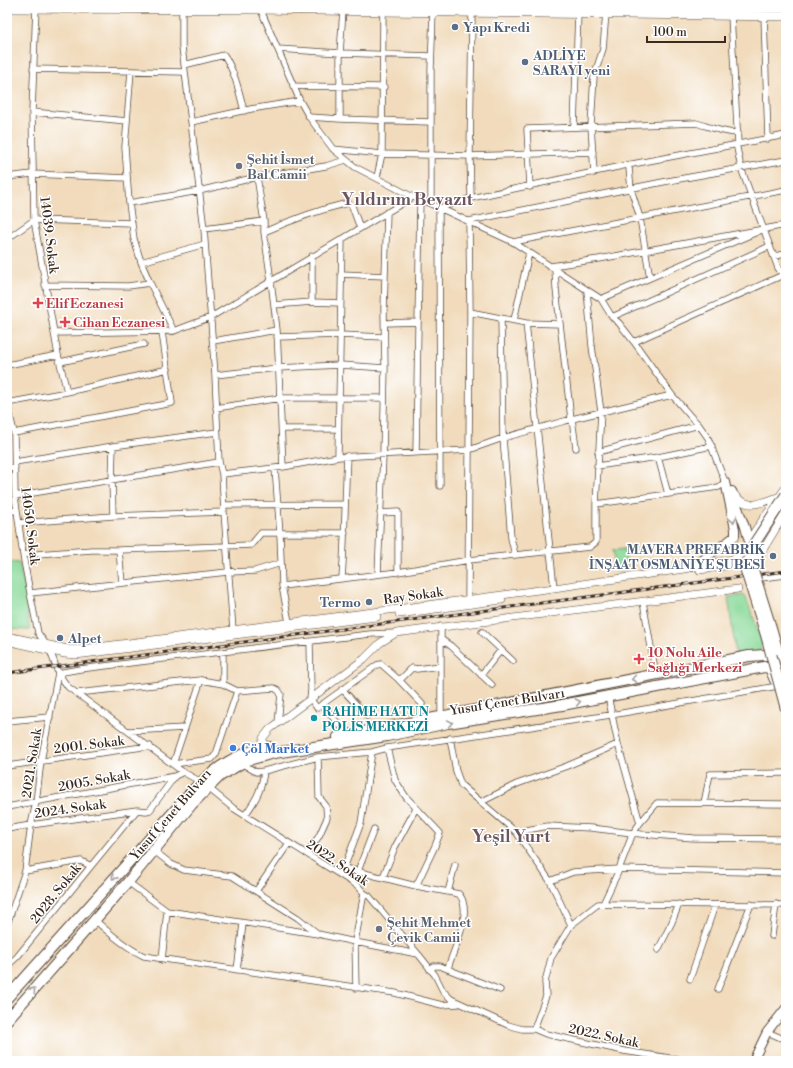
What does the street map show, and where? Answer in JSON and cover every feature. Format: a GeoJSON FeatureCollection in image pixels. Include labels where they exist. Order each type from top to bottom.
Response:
{"type":"FeatureCollection","features":[{"type":"Feature","properties":{"kind":"highway"},"geometry":{"type":"LineString","coordinates":[[782,496],[754,544],[746,571],[766,635],[786,711]]}},
{"type":"Feature","properties":{"kind":"highway"},"geometry":{"type":"LineString","coordinates":[[786,508],[757,548],[753,570],[772,631],[786,711]]}},
{"type":"Feature","properties":{"kind":"highway"},"geometry":{"type":"LineString","coordinates":[[784,654],[786,672]]}},
{"type":"Feature","properties":{"kind":"highway","name":"Yusuf Çenet Bulvarı"},"geometry":{"type":"LineString","coordinates":[[261,752],[749,656],[784,654]]}},
{"type":"Feature","properties":{"kind":"highway","name":"Yusuf Çenet Bulvarı"},"geometry":{"type":"LineString","coordinates":[[7,1020],[128,882],[216,769],[244,753],[387,736],[764,667],[770,668],[782,687]]}},
{"type":"Feature","properties":{"kind":"highway","name":"Yusuf Çenet Bulvarı"},"geometry":{"type":"LineString","coordinates":[[7,997],[185,798],[204,785]]}},
{"type":"Feature","properties":{"kind":"main road"},"geometry":{"type":"LineString","coordinates":[[7,8],[275,8],[383,11],[469,10],[578,13],[685,11],[731,15],[786,16]]}},
{"type":"Feature","properties":{"kind":"main road"},"geometry":{"type":"LineString","coordinates":[[693,567],[735,536],[735,529],[725,482]]}},
{"type":"Feature","properties":{"kind":"main road"},"geometry":{"type":"LineString","coordinates":[[732,491],[754,560]]}},
{"type":"Feature","properties":{"kind":"main road"},"geometry":{"type":"LineString","coordinates":[[754,1061],[767,1032],[786,1008]]}},
{"type":"Feature","properties":{"kind":"street","name":"14039. Sokak"},"geometry":{"type":"LineString","coordinates":[[36,7],[32,112],[34,220],[58,355],[67,392]]}},
{"type":"Feature","properties":{"kind":"street"},"geometry":{"type":"LineString","coordinates":[[260,8],[300,101],[309,117],[333,149],[346,160],[413,197],[513,242],[529,254],[601,299],[612,317],[619,323],[634,342],[672,395],[699,425],[712,446],[725,482],[738,499],[752,505],[782,496]]}},
{"type":"Feature","properties":{"kind":"street"},"geometry":{"type":"LineString","coordinates":[[182,9],[182,47],[184,72],[204,229],[213,341],[219,462],[222,474],[233,630]]}},
{"type":"Feature","properties":{"kind":"street"},"geometry":{"type":"LineString","coordinates":[[340,119],[340,53],[343,10]]}},
{"type":"Feature","properties":{"kind":"street"},"geometry":{"type":"LineString","coordinates":[[469,10],[471,198]]}},
{"type":"Feature","properties":{"kind":"street"},"geometry":{"type":"LineString","coordinates":[[377,177],[382,154],[384,87],[383,11]]}},
{"type":"Feature","properties":{"kind":"street"},"geometry":{"type":"LineString","coordinates":[[431,204],[430,122],[433,11]]}},
{"type":"Feature","properties":{"kind":"street"},"geometry":{"type":"LineString","coordinates":[[574,127],[578,13]]}},
{"type":"Feature","properties":{"kind":"street"},"geometry":{"type":"LineString","coordinates":[[594,173],[591,126],[594,76],[603,50],[606,13]]}},
{"type":"Feature","properties":{"kind":"street"},"geometry":{"type":"LineString","coordinates":[[634,342],[785,277],[778,268],[741,168],[738,146],[731,15]]}},
{"type":"Feature","properties":{"kind":"street"},"geometry":{"type":"LineString","coordinates":[[764,15],[768,139]]}},
{"type":"Feature","properties":{"kind":"street"},"geometry":{"type":"LineString","coordinates":[[278,49],[431,56]]}},
{"type":"Feature","properties":{"kind":"street"},"geometry":{"type":"LineString","coordinates":[[184,65],[224,55],[230,65],[244,111]]}},
{"type":"Feature","properties":{"kind":"street"},"geometry":{"type":"LineString","coordinates":[[33,69],[184,72]]}},
{"type":"Feature","properties":{"kind":"street"},"geometry":{"type":"LineString","coordinates":[[131,71],[125,147],[129,203],[134,239],[150,283],[174,331]]}},
{"type":"Feature","properties":{"kind":"street"},"geometry":{"type":"LineString","coordinates":[[294,86],[384,87]]}},
{"type":"Feature","properties":{"kind":"street"},"geometry":{"type":"LineString","coordinates":[[191,122],[300,101]]}},
{"type":"Feature","properties":{"kind":"street"},"geometry":{"type":"LineString","coordinates":[[32,112],[127,121]]}},
{"type":"Feature","properties":{"kind":"street"},"geometry":{"type":"LineString","coordinates":[[309,117],[430,122]]}},
{"type":"Feature","properties":{"kind":"street"},"geometry":{"type":"LineString","coordinates":[[530,187],[527,129],[696,123],[715,129],[738,133]]}},
{"type":"Feature","properties":{"kind":"street"},"geometry":{"type":"LineString","coordinates":[[440,208],[486,197],[786,135]]}},
{"type":"Feature","properties":{"kind":"street"},"geometry":{"type":"LineString","coordinates":[[440,208],[471,198],[530,187],[627,165],[786,138]]}},
{"type":"Feature","properties":{"kind":"street"},"geometry":{"type":"LineString","coordinates":[[333,149],[382,154],[470,156],[592,152]]}},
{"type":"Feature","properties":{"kind":"street"},"geometry":{"type":"LineString","coordinates":[[129,203],[199,191],[257,177],[326,166],[346,160]]}},
{"type":"Feature","properties":{"kind":"street"},"geometry":{"type":"LineString","coordinates":[[469,221],[786,160]]}},
{"type":"Feature","properties":{"kind":"street"},"geometry":{"type":"LineString","coordinates":[[629,168],[631,189],[640,218],[650,278]]}},
{"type":"Feature","properties":{"kind":"street"},"geometry":{"type":"LineString","coordinates":[[7,177],[32,174],[127,178]]}},
{"type":"Feature","properties":{"kind":"street"},"geometry":{"type":"LineString","coordinates":[[257,177],[274,305],[283,467]]}},
{"type":"Feature","properties":{"kind":"street"},"geometry":{"type":"LineString","coordinates":[[513,242],[786,190]]}},
{"type":"Feature","properties":{"kind":"street"},"geometry":{"type":"LineString","coordinates":[[54,333],[174,331],[210,317],[413,197]]}},
{"type":"Feature","properties":{"kind":"street"},"geometry":{"type":"LineString","coordinates":[[416,453],[420,199]]}},
{"type":"Feature","properties":{"kind":"street"},"geometry":{"type":"LineString","coordinates":[[264,232],[296,218],[322,209],[348,203],[352,206],[360,228]]}},
{"type":"Feature","properties":{"kind":"street"},"geometry":{"type":"LineString","coordinates":[[440,208],[440,486]]}},
{"type":"Feature","properties":{"kind":"street"},"geometry":{"type":"LineString","coordinates":[[378,574],[383,455],[387,212]]}},
{"type":"Feature","properties":{"kind":"street"},"geometry":{"type":"LineString","coordinates":[[7,239],[34,220],[132,223]]}},
{"type":"Feature","properties":{"kind":"street"},"geometry":{"type":"LineString","coordinates":[[204,229],[264,221]]}},
{"type":"Feature","properties":{"kind":"street"},"geometry":{"type":"LineString","coordinates":[[468,599],[470,312],[469,221]]}},
{"type":"Feature","properties":{"kind":"street"},"geometry":{"type":"LineString","coordinates":[[552,267],[786,224]]}},
{"type":"Feature","properties":{"kind":"street"},"geometry":{"type":"LineString","coordinates":[[601,299],[764,229]]}},
{"type":"Feature","properties":{"kind":"street"},"geometry":{"type":"LineString","coordinates":[[338,457],[337,429],[340,365],[339,335],[342,238]]}},
{"type":"Feature","properties":{"kind":"street"},"geometry":{"type":"LineString","coordinates":[[142,262],[205,244]]}},
{"type":"Feature","properties":{"kind":"street"},"geometry":{"type":"LineString","coordinates":[[612,317],[770,246]]}},
{"type":"Feature","properties":{"kind":"street"},"geometry":{"type":"LineString","coordinates":[[514,320],[529,254]]}},
{"type":"Feature","properties":{"kind":"street"},"geometry":{"type":"LineString","coordinates":[[774,256],[786,254]]}},
{"type":"Feature","properties":{"kind":"street"},"geometry":{"type":"LineString","coordinates":[[312,256],[312,302]]}},
{"type":"Feature","properties":{"kind":"street"},"geometry":{"type":"LineString","coordinates":[[552,267],[576,448]]}},
{"type":"Feature","properties":{"kind":"street"},"geometry":{"type":"LineString","coordinates":[[341,274],[385,276]]}},
{"type":"Feature","properties":{"kind":"street"},"geometry":{"type":"LineString","coordinates":[[45,285],[128,286],[150,283]]}},
{"type":"Feature","properties":{"kind":"street"},"geometry":{"type":"LineString","coordinates":[[282,586],[398,572],[469,560],[594,546],[596,542],[597,466],[601,412],[592,346],[587,291]]}},
{"type":"Feature","properties":{"kind":"street"},"geometry":{"type":"LineString","coordinates":[[274,305],[312,302],[340,303]]}},
{"type":"Feature","properties":{"kind":"street"},"geometry":{"type":"LineString","coordinates":[[470,312],[526,323],[560,324]]}},
{"type":"Feature","properties":{"kind":"street"},"geometry":{"type":"LineString","coordinates":[[501,319],[503,438],[511,538],[515,555]]}},
{"type":"Feature","properties":{"kind":"street"},"geometry":{"type":"LineString","coordinates":[[385,323],[418,322]]}},
{"type":"Feature","properties":{"kind":"street"},"geometry":{"type":"LineString","coordinates":[[526,323],[554,588]]}},
{"type":"Feature","properties":{"kind":"street"},"geometry":{"type":"LineString","coordinates":[[213,341],[276,330]]}},
{"type":"Feature","properties":{"kind":"street"},"geometry":{"type":"LineString","coordinates":[[14,433],[172,403],[162,332]]}},
{"type":"Feature","properties":{"kind":"street"},"geometry":{"type":"LineString","coordinates":[[276,337],[339,335],[384,337]]}},
{"type":"Feature","properties":{"kind":"street"},"geometry":{"type":"LineString","coordinates":[[60,362],[144,344]]}},
{"type":"Feature","properties":{"kind":"street"},"geometry":{"type":"LineString","coordinates":[[7,365],[58,355]]}},
{"type":"Feature","properties":{"kind":"street"},"geometry":{"type":"LineString","coordinates":[[215,375],[278,368],[340,365],[385,368]]}},
{"type":"Feature","properties":{"kind":"street"},"geometry":{"type":"LineString","coordinates":[[7,402],[67,392],[168,369]]}},
{"type":"Feature","properties":{"kind":"street"},"geometry":{"type":"LineString","coordinates":[[222,474],[283,467],[347,456],[439,453],[469,450],[503,438],[572,419],[672,395]]}},
{"type":"Feature","properties":{"kind":"street"},"geometry":{"type":"LineString","coordinates":[[216,408],[280,398],[384,398]]}},
{"type":"Feature","properties":{"kind":"street","name":"14050. Sokak"},"geometry":{"type":"LineString","coordinates":[[7,402],[14,433],[15,496],[30,593],[38,632],[48,647],[58,674]]}},
{"type":"Feature","properties":{"kind":"street"},"geometry":{"type":"LineString","coordinates":[[598,452],[699,425]]}},
{"type":"Feature","properties":{"kind":"street"},"geometry":{"type":"LineString","coordinates":[[282,429],[337,429]]}},
{"type":"Feature","properties":{"kind":"street"},"geometry":{"type":"LineString","coordinates":[[7,469],[15,464],[113,446],[218,432]]}},
{"type":"Feature","properties":{"kind":"street"},"geometry":{"type":"LineString","coordinates":[[113,446],[113,516]]}},
{"type":"Feature","properties":{"kind":"street"},"geometry":{"type":"LineString","coordinates":[[597,466],[658,457],[712,446]]}},
{"type":"Feature","properties":{"kind":"street"},"geometry":{"type":"LineString","coordinates":[[342,578],[347,456]]}},
{"type":"Feature","properties":{"kind":"street"},"geometry":{"type":"LineString","coordinates":[[658,457],[668,494]]}},
{"type":"Feature","properties":{"kind":"street"},"geometry":{"type":"LineString","coordinates":[[15,496],[219,462]]}},
{"type":"Feature","properties":{"kind":"street"},"geometry":{"type":"LineString","coordinates":[[275,468],[282,586],[289,622]]}},
{"type":"Feature","properties":{"kind":"street"},"geometry":{"type":"LineString","coordinates":[[596,504],[719,487],[725,482]]}},
{"type":"Feature","properties":{"kind":"street","name":"Ray Sokak"},"geometry":{"type":"LineString","coordinates":[[7,636],[48,647],[81,649],[554,588],[684,569],[728,560],[738,556],[747,546],[754,532],[782,496],[786,487]]}},
{"type":"Feature","properties":{"kind":"street"},"geometry":{"type":"LineString","coordinates":[[224,505],[344,504]]}},
{"type":"Feature","properties":{"kind":"street"},"geometry":{"type":"LineString","coordinates":[[7,512],[17,510]]}},
{"type":"Feature","properties":{"kind":"street"},"geometry":{"type":"LineString","coordinates":[[19,523],[113,516],[224,512]]}},
{"type":"Feature","properties":{"kind":"street"},"geometry":{"type":"LineString","coordinates":[[380,512],[398,512],[398,572]]}},
{"type":"Feature","properties":{"kind":"street"},"geometry":{"type":"LineString","coordinates":[[7,641],[48,647],[65,654],[76,655],[478,603],[748,562],[758,558],[786,512]]}},
{"type":"Feature","properties":{"kind":"street"},"geometry":{"type":"LineString","coordinates":[[23,555],[92,550],[251,545],[261,533],[345,533]]}},
{"type":"Feature","properties":{"kind":"street"},"geometry":{"type":"LineString","coordinates":[[119,550],[122,583]]}},
{"type":"Feature","properties":{"kind":"street"},"geometry":{"type":"LineString","coordinates":[[30,593],[228,572],[255,571],[281,563]]}},
{"type":"Feature","properties":{"kind":"street"},"geometry":{"type":"LineString","coordinates":[[784,654],[759,580],[761,578],[786,575]]}},
{"type":"Feature","properties":{"kind":"street"},"geometry":{"type":"LineString","coordinates":[[58,674],[80,669],[370,634],[396,633],[441,626],[738,589]]}},
{"type":"Feature","properties":{"kind":"street"},"geometry":{"type":"LineString","coordinates":[[643,602],[656,675]]}},
{"type":"Feature","properties":{"kind":"street"},"geometry":{"type":"LineString","coordinates":[[441,626],[441,716]]}},
{"type":"Feature","properties":{"kind":"street"},"geometry":{"type":"LineString","coordinates":[[482,632],[513,661]]}},
{"type":"Feature","properties":{"kind":"street"},"geometry":{"type":"LineString","coordinates":[[261,752],[265,734],[310,698],[364,659],[380,643],[396,633]]}},
{"type":"Feature","properties":{"kind":"street"},"geometry":{"type":"LineString","coordinates":[[442,640],[451,646],[492,685]]}},
{"type":"Feature","properties":{"kind":"street"},"geometry":{"type":"LineString","coordinates":[[310,642],[310,698],[317,708],[342,689],[377,665],[381,664],[422,704]]}},
{"type":"Feature","properties":{"kind":"street"},"geometry":{"type":"LineString","coordinates":[[481,675],[501,650]]}},
{"type":"Feature","properties":{"kind":"street"},"geometry":{"type":"LineString","coordinates":[[223,684],[224,652]]}},
{"type":"Feature","properties":{"kind":"street"},"geometry":{"type":"LineString","coordinates":[[398,679],[402,678],[412,668],[417,669],[440,666]]}},
{"type":"Feature","properties":{"kind":"street","name":"2022. Sokak"},"geometry":{"type":"LineString","coordinates":[[58,674],[68,687],[150,746],[183,772],[204,785],[233,808],[358,886],[369,896],[419,954],[447,995],[459,1004],[514,1027],[534,1030],[624,1051],[689,1061]]}},
{"type":"Feature","properties":{"kind":"street","name":"2021. Sokak"},"geometry":{"type":"LineString","coordinates":[[7,925],[25,871],[31,825],[36,802],[40,761],[58,674]]}},
{"type":"Feature","properties":{"kind":"street"},"geometry":{"type":"LineString","coordinates":[[77,693],[201,680],[223,684],[237,691],[274,688],[278,690],[280,694],[278,723]]}},
{"type":"Feature","properties":{"kind":"street"},"geometry":{"type":"LineString","coordinates":[[201,680],[174,764],[212,758],[216,754],[237,691]]}},
{"type":"Feature","properties":{"kind":"street"},"geometry":{"type":"LineString","coordinates":[[246,766],[256,772],[264,771],[318,758],[372,752],[387,748],[450,738],[611,715],[782,687]]}},
{"type":"Feature","properties":{"kind":"street"},"geometry":{"type":"LineString","coordinates":[[342,689],[367,716]]}},
{"type":"Feature","properties":{"kind":"street"},"geometry":{"type":"LineString","coordinates":[[608,696],[618,744],[640,823]]}},
{"type":"Feature","properties":{"kind":"street"},"geometry":{"type":"LineString","coordinates":[[322,704],[339,725]]}},
{"type":"Feature","properties":{"kind":"street"},"geometry":{"type":"LineString","coordinates":[[7,721],[50,717]]}},
{"type":"Feature","properties":{"kind":"street"},"geometry":{"type":"LineString","coordinates":[[129,731],[186,728]]}},
{"type":"Feature","properties":{"kind":"street"},"geometry":{"type":"LineString","coordinates":[[450,738],[456,771],[461,785],[473,797],[516,832],[550,881],[571,925]]}},
{"type":"Feature","properties":{"kind":"street"},"geometry":{"type":"LineString","coordinates":[[481,802],[517,784],[567,766],[618,744]]}},
{"type":"Feature","properties":{"kind":"street","name":"2001. Sokak"},"geometry":{"type":"LineString","coordinates":[[7,766],[150,746]]}},
{"type":"Feature","properties":{"kind":"street"},"geometry":{"type":"LineString","coordinates":[[387,748],[395,780],[406,797],[440,833],[416,886]]}},
{"type":"Feature","properties":{"kind":"street"},"geometry":{"type":"LineString","coordinates":[[344,878],[344,868],[361,823],[372,752]]}},
{"type":"Feature","properties":{"kind":"street"},"geometry":{"type":"LineString","coordinates":[[307,854],[319,836],[327,818],[326,806],[319,797],[318,758]]}},
{"type":"Feature","properties":{"kind":"street"},"geometry":{"type":"LineString","coordinates":[[245,815],[254,802],[262,785],[264,771]]}},
{"type":"Feature","properties":{"kind":"street","name":"2005. Sokak"},"geometry":{"type":"LineString","coordinates":[[7,807],[175,776],[183,772]]}},
{"type":"Feature","properties":{"kind":"street"},"geometry":{"type":"LineString","coordinates":[[704,803],[710,774],[786,773]]}},
{"type":"Feature","properties":{"kind":"street","name":"2024. Sokak"},"geometry":{"type":"LineString","coordinates":[[7,830],[31,825],[137,810],[150,810],[175,776]]}},
{"type":"Feature","properties":{"kind":"street"},"geometry":{"type":"LineString","coordinates":[[603,904],[619,870],[633,833],[657,803],[786,804]]}},
{"type":"Feature","properties":{"kind":"street"},"geometry":{"type":"LineString","coordinates":[[383,877],[395,847],[416,808]]}},
{"type":"Feature","properties":{"kind":"street"},"geometry":{"type":"LineString","coordinates":[[91,866],[137,810]]}},
{"type":"Feature","properties":{"kind":"street"},"geometry":{"type":"LineString","coordinates":[[516,832],[548,826],[591,828],[694,838],[786,839]]}},
{"type":"Feature","properties":{"kind":"street"},"geometry":{"type":"LineString","coordinates":[[358,871],[374,829]]}},
{"type":"Feature","properties":{"kind":"street"},"geometry":{"type":"LineString","coordinates":[[256,891],[289,843]]}},
{"type":"Feature","properties":{"kind":"street"},"geometry":{"type":"LineString","coordinates":[[153,850],[172,864],[184,870],[232,876],[298,918],[318,934]]}},
{"type":"Feature","properties":{"kind":"street","name":"2028. Sokak"},"geometry":{"type":"LineString","coordinates":[[7,966],[17,957],[91,866],[81,861],[25,871]]}},
{"type":"Feature","properties":{"kind":"street"},"geometry":{"type":"LineString","coordinates":[[448,892],[455,865]]}},
{"type":"Feature","properties":{"kind":"street"},"geometry":{"type":"LineString","coordinates":[[344,868],[416,886],[459,894],[464,902],[461,935],[448,968]]}},
{"type":"Feature","properties":{"kind":"street"},"geometry":{"type":"LineString","coordinates":[[550,881],[573,872],[619,870],[786,873]]}},
{"type":"Feature","properties":{"kind":"street"},"geometry":{"type":"LineString","coordinates":[[128,882],[167,911],[243,924],[318,934],[419,954]]}},
{"type":"Feature","properties":{"kind":"street"},"geometry":{"type":"LineString","coordinates":[[356,988],[355,942],[364,893]]}},
{"type":"Feature","properties":{"kind":"street"},"geometry":{"type":"LineString","coordinates":[[534,1030],[546,996],[545,982],[551,958],[571,925],[598,904],[786,905]]}},
{"type":"Feature","properties":{"kind":"street"},"geometry":{"type":"LineString","coordinates":[[658,950],[679,904]]}},
{"type":"Feature","properties":{"kind":"street"},"geometry":{"type":"LineString","coordinates":[[718,989],[751,904]]}},
{"type":"Feature","properties":{"kind":"street"},"geometry":{"type":"LineString","coordinates":[[772,936],[776,904]]}},
{"type":"Feature","properties":{"kind":"street"},"geometry":{"type":"LineString","coordinates":[[690,979],[715,905]]}},
{"type":"Feature","properties":{"kind":"street"},"geometry":{"type":"LineString","coordinates":[[162,960],[167,911]]}},
{"type":"Feature","properties":{"kind":"street"},"geometry":{"type":"LineString","coordinates":[[94,920],[122,944],[144,956],[162,960],[395,993],[442,1005],[459,1004]]}},
{"type":"Feature","properties":{"kind":"street"},"geometry":{"type":"LineString","coordinates":[[237,970],[243,924]]}},
{"type":"Feature","properties":{"kind":"street"},"geometry":{"type":"LineString","coordinates":[[430,970],[434,966],[448,968],[500,990]]}},
{"type":"Feature","properties":{"kind":"street"},"geometry":{"type":"LineString","coordinates":[[767,1032],[786,1040]]}},
{"type":"Feature","properties":{"kind":"green space"},"geometry":{"type":"Polygon","coordinates":[[[625,549],[627,569],[615,571],[613,550],[625,549]]]}},
{"type":"Feature","properties":{"kind":"green space"},"geometry":{"type":"Polygon","coordinates":[[[7,562],[19,563],[31,613],[27,613],[30,630],[7,629],[7,562]]]}},
{"type":"Feature","properties":{"kind":"green space"},"geometry":{"type":"Polygon","coordinates":[[[745,595],[763,643],[759,651],[736,656],[728,597],[745,595]]]}},
{"type":"Feature","properties":{"kind":"railway"},"geometry":{"type":"LineString","coordinates":[[7,673],[786,571]]}},
{"type":"Feature","properties":{"kind":"place","name":"Yapı Kredi"},"geometry":{"type":"Point","coordinates":[455,27]}},
{"type":"Feature","properties":{"kind":"place","name":"ADLİYE SARAYI yeni"},"geometry":{"type":"Point","coordinates":[525,62]}},
{"type":"Feature","properties":{"kind":"place","name":"Şehit İsmet Bal Camii"},"geometry":{"type":"Point","coordinates":[239,166]}},
{"type":"Feature","properties":{"kind":"place","name":"Elif Eczanesi"},"geometry":{"type":"Point","coordinates":[38,303]}},
{"type":"Feature","properties":{"kind":"place","name":"Cihan Eczanesi"},"geometry":{"type":"Point","coordinates":[65,322]}},
{"type":"Feature","properties":{"kind":"place","name":"MAVERA PREFABRİK İNŞAAT OSMANİYE ŞUBESİ"},"geometry":{"type":"Point","coordinates":[773,556]}},
{"type":"Feature","properties":{"kind":"place","name":"Termo"},"geometry":{"type":"Point","coordinates":[369,602]}},
{"type":"Feature","properties":{"kind":"place","name":"Alpet"},"geometry":{"type":"Point","coordinates":[60,638]}},
{"type":"Feature","properties":{"kind":"place","name":"10 Nolu Aile Sağlığı Merkezi"},"geometry":{"type":"Point","coordinates":[639,659]}},
{"type":"Feature","properties":{"kind":"place","name":"RAHİME HATUN POLİS MERKEZİ"},"geometry":{"type":"Point","coordinates":[314,718]}},
{"type":"Feature","properties":{"kind":"place","name":"Çöl Market"},"geometry":{"type":"Point","coordinates":[233,748]}},
{"type":"Feature","properties":{"kind":"place","name":"Şehit Mehmet Çevik Camii"},"geometry":{"type":"Point","coordinates":[379,929]}},
{"type":"Feature","properties":{"kind":"district","name":"Yıldırım Beyazıt"},"geometry":{"type":"Point","coordinates":[407,199]}},
{"type":"Feature","properties":{"kind":"district","name":"Yeşil Yurt"},"geometry":{"type":"Point","coordinates":[511,836]}}]}
